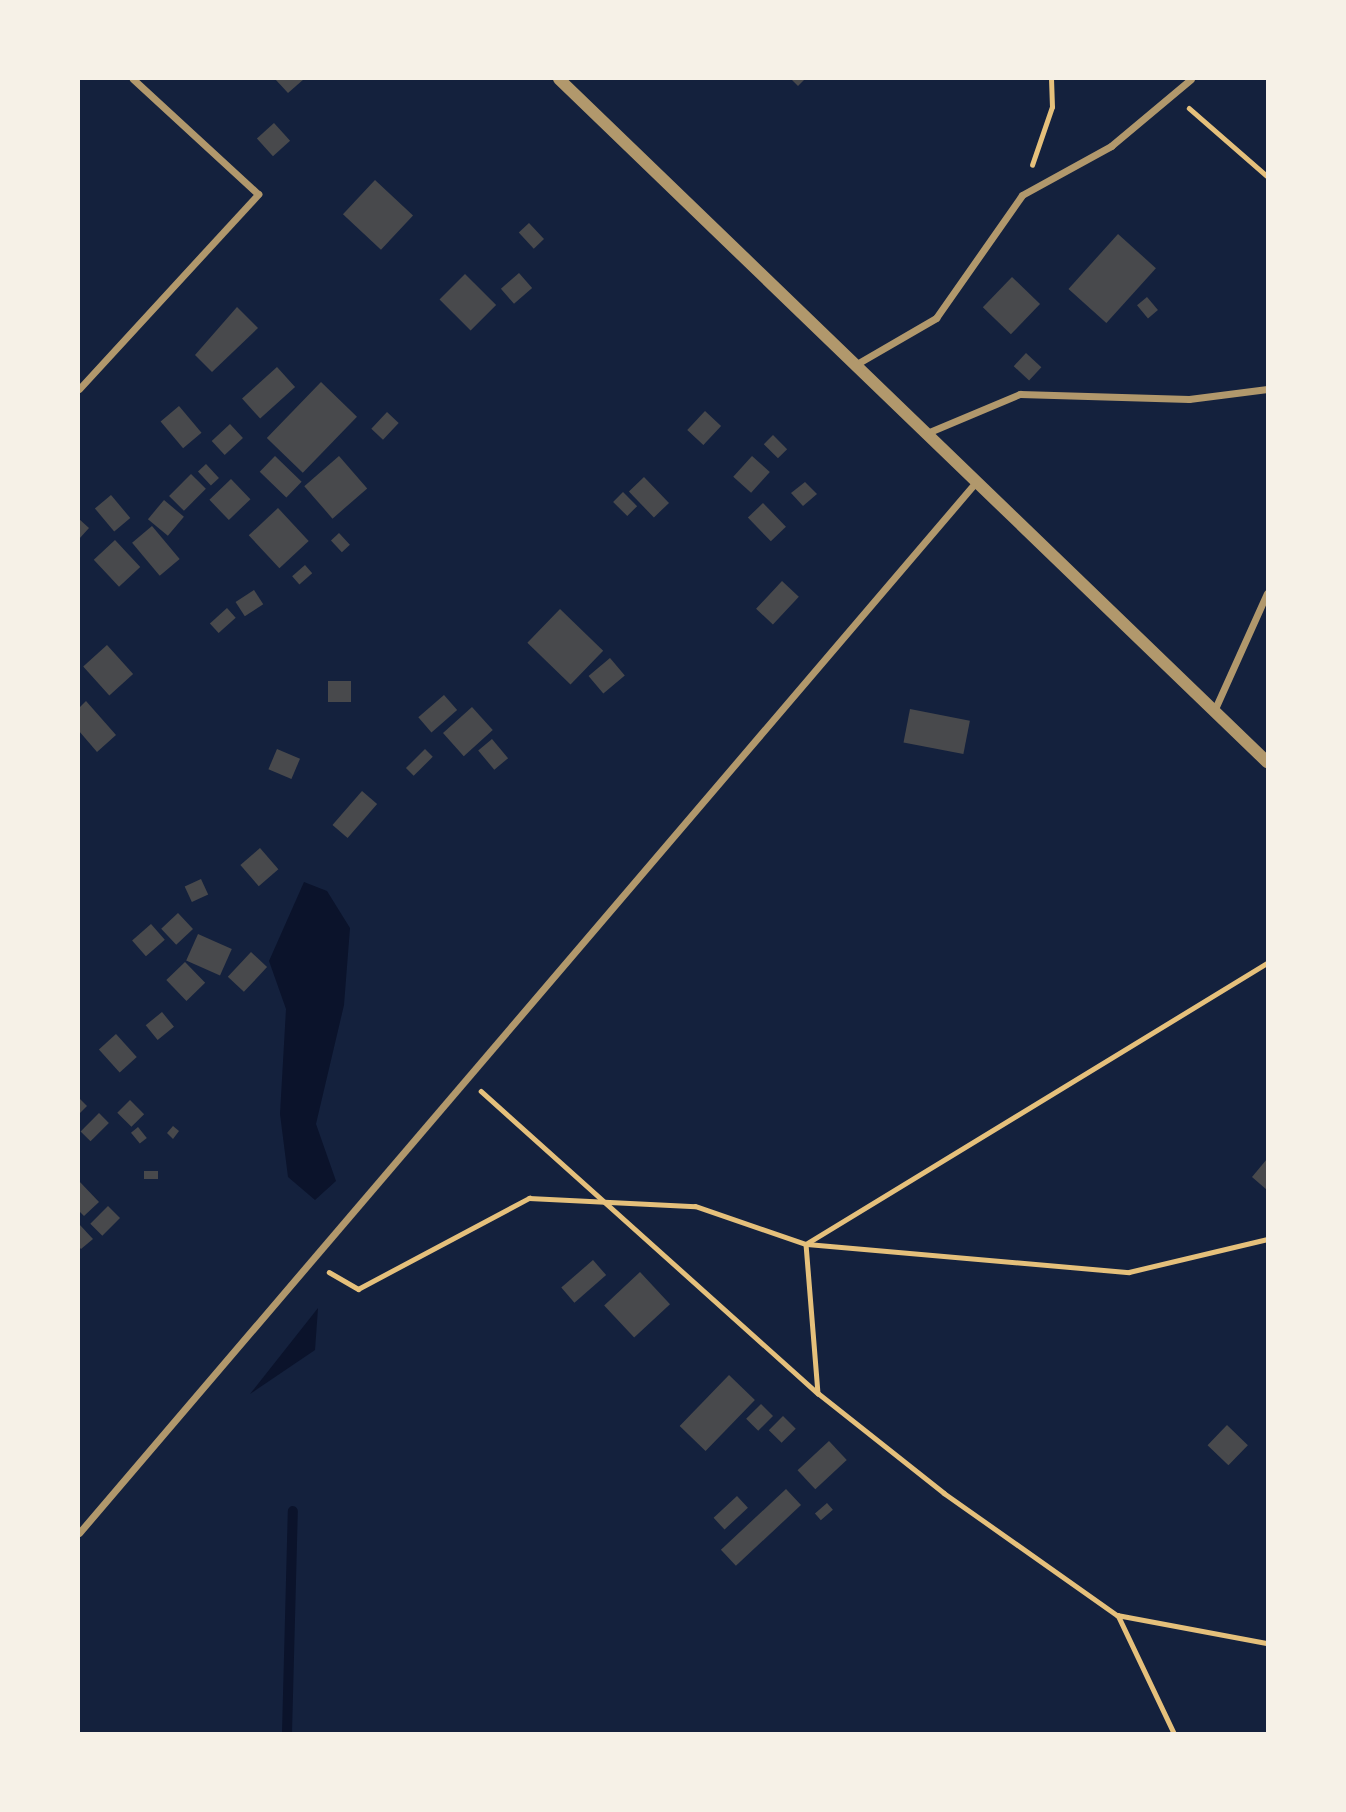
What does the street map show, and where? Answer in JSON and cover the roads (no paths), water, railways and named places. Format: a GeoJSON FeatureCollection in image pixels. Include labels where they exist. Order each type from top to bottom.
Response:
{"type":"FeatureCollection","features":[{"type":"Feature","properties":{"kind":"street"},"geometry":{"type":"LineString","coordinates":[[79,389],[258,194],[133,79]]}},
{"type":"Feature","properties":{"kind":"street"},"geometry":{"type":"LineString","coordinates":[[559,79],[1267,762]]}},
{"type":"Feature","properties":{"kind":"street"},"geometry":{"type":"LineString","coordinates":[[855,365],[936,318],[1022,195],[1111,146],[1191,79]]}},
{"type":"Feature","properties":{"kind":"street"},"geometry":{"type":"LineString","coordinates":[[927,433],[1020,394],[1189,399],[1267,389]]}},
{"type":"Feature","properties":{"kind":"street"},"geometry":{"type":"LineString","coordinates":[[79,1533],[470,1081],[978,481]]}},
{"type":"Feature","properties":{"kind":"street"},"geometry":{"type":"LineString","coordinates":[[1214,712],[1267,593]]}},
{"type":"Feature","properties":{"kind":"water"},"geometry":{"type":"Polygon","coordinates":[[[304,882],[327,891],[350,928],[344,1005],[316,1124],[336,1181],[315,1200],[288,1177],[280,1114],[286,1009],[269,961],[304,882]]]}},
{"type":"Feature","properties":{"kind":"water"},"geometry":{"type":"Polygon","coordinates":[[[318,1308],[315,1350],[250,1394],[318,1308]]]}},
{"type":"Feature","properties":{"kind":"waterway"},"geometry":{"type":"LineString","coordinates":[[287,1733],[293,1511]]}}]}
